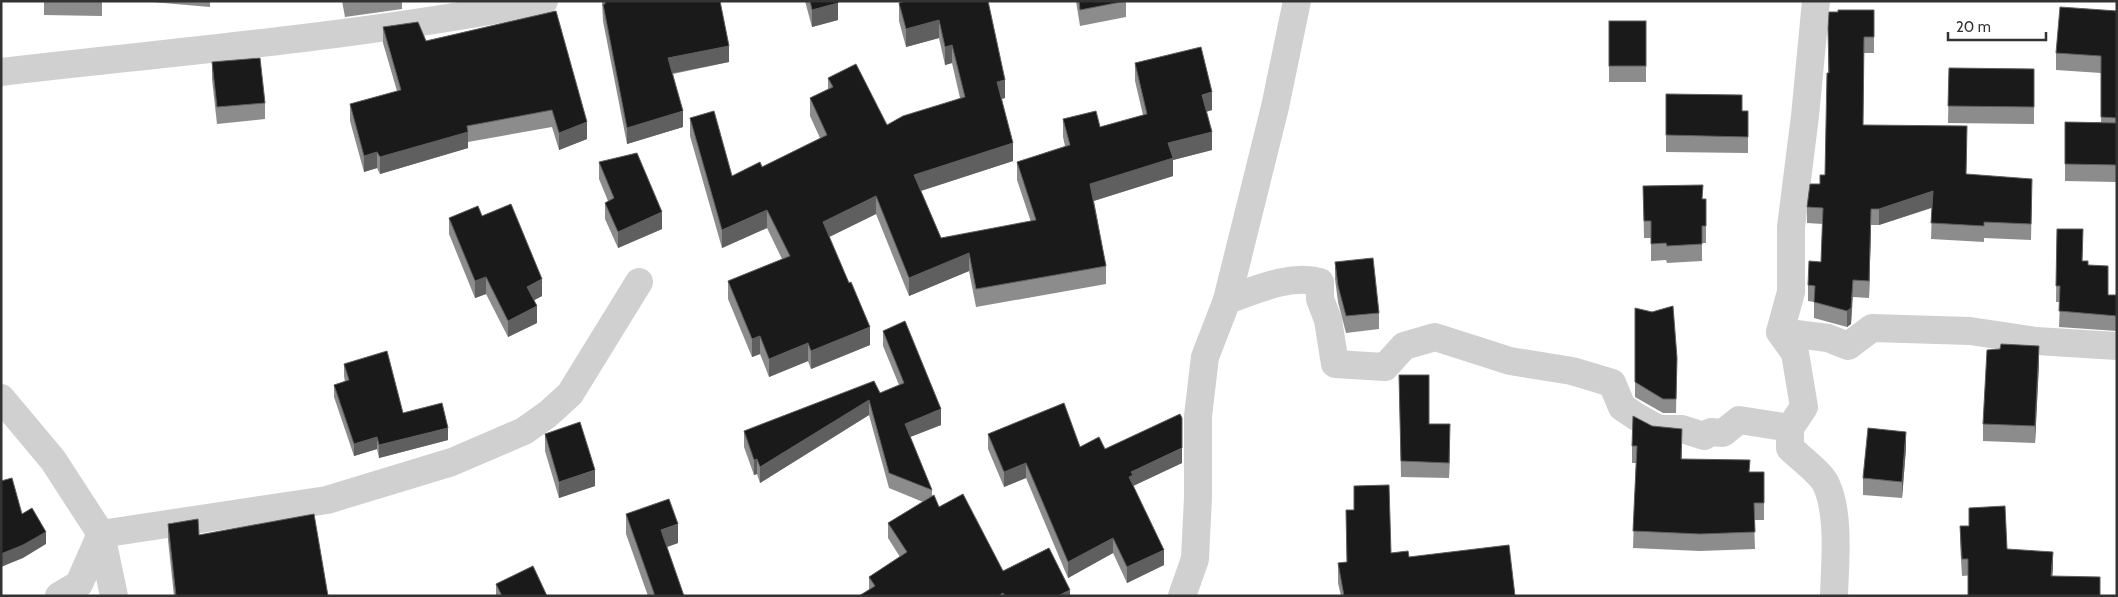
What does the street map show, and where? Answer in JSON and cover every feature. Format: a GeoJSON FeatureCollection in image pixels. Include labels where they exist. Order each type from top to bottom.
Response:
{"type":"FeatureCollection","features":[{"type":"Feature","properties":{"kind":"street"},"geometry":{"type":"LineString","coordinates":[[1,72],[297,38],[485,13],[544,1]]}},
{"type":"Feature","properties":{"kind":"street"},"geometry":{"type":"LineString","coordinates":[[1182,596],[1195,559],[1200,388],[1205,357],[1227,300],[1275,107],[1297,1]]}},
{"type":"Feature","properties":{"kind":"street"},"geometry":{"type":"LineString","coordinates":[[1780,332],[1791,292],[1791,227],[1805,116],[1816,1]]}},
{"type":"Feature","properties":{"kind":"street"},"geometry":{"type":"LineString","coordinates":[[1227,300],[1267,286],[1298,280],[1320,282],[1320,299],[1328,320],[1335,364],[1385,367],[1404,346],[1434,337],[1510,362],[1572,371],[1612,384],[1622,407],[1659,429],[1682,428],[1704,436],[1711,432],[1722,433],[1739,420],[1790,428]]}},
{"type":"Feature","properties":{"kind":"street"},"geometry":{"type":"LineString","coordinates":[[100,534],[327,500],[452,462],[524,431],[548,414],[570,394],[639,282]]}},
{"type":"Feature","properties":{"kind":"street"},"geometry":{"type":"LineString","coordinates":[[1780,332],[1828,338],[1848,346],[1872,328],[1970,331],[2036,341],[2117,346]]}},
{"type":"Feature","properties":{"kind":"street"},"geometry":{"type":"LineString","coordinates":[[1780,332],[1796,353],[1804,407],[1790,428],[1790,448],[1826,482],[1831,502],[1835,539],[1834,596]]}},
{"type":"Feature","properties":{"kind":"street"},"geometry":{"type":"LineString","coordinates":[[1,398],[53,460],[100,534],[114,596]]}},
{"type":"Feature","properties":{"kind":"street"},"geometry":{"type":"LineString","coordinates":[[59,596],[79,584],[100,534]]}},
{"type":"Feature","properties":{"kind":"building"},"geometry":{"type":"Polygon","coordinates":[[[605,1],[720,1],[729,46],[668,58],[683,111],[627,128],[603,4],[605,4],[605,1]]]}},
{"type":"Feature","properties":{"kind":"building"},"geometry":{"type":"Polygon","coordinates":[[[810,1],[838,1],[838,3],[812,10],[810,1]]]}},
{"type":"Feature","properties":{"kind":"building"},"geometry":{"type":"Polygon","coordinates":[[[905,1],[988,1],[1005,80],[997,82],[1013,143],[914,175],[941,238],[1036,220],[1017,162],[1070,145],[1063,119],[1096,111],[1100,127],[1147,114],[1135,63],[1201,47],[1212,92],[1202,95],[1212,132],[1168,143],[1173,158],[1090,184],[1106,266],[976,289],[969,253],[909,278],[876,196],[823,222],[870,327],[811,351],[808,343],[769,359],[760,336],[752,339],[728,281],[790,256],[767,210],[722,230],[690,118],[714,111],[732,176],[760,162],[762,167],[827,135],[810,98],[833,87],[828,78],[856,64],[887,125],[903,116],[965,97],[952,45],[945,47],[939,20],[906,29],[899,3],[905,1]]]}},
{"type":"Feature","properties":{"kind":"building"},"geometry":{"type":"Polygon","coordinates":[[[1079,1],[1126,1],[1080,10],[1079,1]]]}},
{"type":"Feature","properties":{"kind":"building"},"geometry":{"type":"Polygon","coordinates":[[[2060,7],[2117,11],[2117,118],[2101,117],[2101,56],[2056,53],[2060,7]]]}},
{"type":"Feature","properties":{"kind":"building"},"geometry":{"type":"Polygon","coordinates":[[[1838,10],[1874,10],[1874,37],[1864,37],[1863,125],[1967,126],[1966,174],[2032,179],[2031,224],[1984,222],[1984,226],[1931,223],[1933,191],[1879,209],[1871,209],[1869,281],[1853,280],[1851,308],[1847,311],[1814,302],[1815,286],[1808,285],[1809,261],[1821,262],[1823,208],[1807,207],[1810,184],[1820,184],[1820,175],[1825,175],[1829,12],[1838,12],[1838,10]]]}},
{"type":"Feature","properties":{"kind":"building"},"geometry":{"type":"Polygon","coordinates":[[[556,11],[587,122],[559,133],[552,110],[467,126],[468,132],[380,157],[377,152],[364,156],[350,104],[401,90],[383,27],[418,22],[426,41],[556,11]]]}},
{"type":"Feature","properties":{"kind":"building"},"geometry":{"type":"Polygon","coordinates":[[[1609,21],[1646,21],[1646,66],[1609,66],[1609,21]]]}},
{"type":"Feature","properties":{"kind":"building"},"geometry":{"type":"Polygon","coordinates":[[[260,58],[265,103],[217,107],[212,62],[260,58]]]}},
{"type":"Feature","properties":{"kind":"building"},"geometry":{"type":"Polygon","coordinates":[[[1949,68],[2034,69],[2034,107],[1948,106],[1949,68]]]}},
{"type":"Feature","properties":{"kind":"building"},"geometry":{"type":"Polygon","coordinates":[[[1666,94],[1742,95],[1742,111],[1748,111],[1748,137],[1666,135],[1666,94]]]}},
{"type":"Feature","properties":{"kind":"building"},"geometry":{"type":"Polygon","coordinates":[[[2065,122],[2117,123],[2117,165],[2065,164],[2065,122]]]}},
{"type":"Feature","properties":{"kind":"building"},"geometry":{"type":"Polygon","coordinates":[[[637,153],[662,212],[618,232],[605,203],[614,198],[599,162],[637,153]]]}},
{"type":"Feature","properties":{"kind":"building"},"geometry":{"type":"Polygon","coordinates":[[[1703,185],[1702,199],[1706,199],[1706,226],[1702,226],[1702,244],[1667,246],[1666,243],[1651,244],[1651,221],[1644,221],[1643,186],[1703,185]]]}},
{"type":"Feature","properties":{"kind":"building"},"geometry":{"type":"Polygon","coordinates":[[[511,204],[542,279],[527,287],[537,306],[508,321],[486,277],[475,281],[449,218],[478,206],[482,216],[511,204]]]}},
{"type":"Feature","properties":{"kind":"building"},"geometry":{"type":"Polygon","coordinates":[[[2057,229],[2083,229],[2082,261],[2088,261],[2088,265],[2108,266],[2108,295],[2117,295],[2117,316],[2059,311],[2060,286],[2056,286],[2057,229]]]}},
{"type":"Feature","properties":{"kind":"building"},"geometry":{"type":"Polygon","coordinates":[[[1373,258],[1379,313],[1346,316],[1338,286],[1335,262],[1373,258]]]}},
{"type":"Feature","properties":{"kind":"building"},"geometry":{"type":"Polygon","coordinates":[[[1673,306],[1677,358],[1676,399],[1663,399],[1635,382],[1635,308],[1652,312],[1673,306]]]}},
{"type":"Feature","properties":{"kind":"building"},"geometry":{"type":"Polygon","coordinates":[[[905,321],[941,409],[905,424],[932,490],[889,473],[869,400],[760,467],[757,459],[754,460],[744,431],[874,381],[880,393],[904,383],[883,331],[905,321]]]}},
{"type":"Feature","properties":{"kind":"building"},"geometry":{"type":"Polygon","coordinates":[[[2001,344],[2039,346],[2035,426],[1983,424],[1987,350],[2000,349],[2001,344]]]}},
{"type":"Feature","properties":{"kind":"building"},"geometry":{"type":"Polygon","coordinates":[[[387,351],[403,413],[442,403],[448,428],[379,445],[377,437],[354,444],[334,385],[349,380],[344,364],[387,351]]]}},
{"type":"Feature","properties":{"kind":"building"},"geometry":{"type":"Polygon","coordinates":[[[1399,375],[1429,375],[1429,424],[1450,424],[1449,463],[1401,461],[1399,375]]]}},
{"type":"Feature","properties":{"kind":"building"},"geometry":{"type":"Polygon","coordinates":[[[1064,403],[1080,447],[1099,437],[1105,449],[1180,414],[1182,418],[1182,448],[1131,472],[1133,475],[1129,477],[1164,550],[1127,567],[1113,538],[1068,562],[1026,463],[1004,472],[988,434],[1064,403]]]}},
{"type":"Feature","properties":{"kind":"building"},"geometry":{"type":"Polygon","coordinates":[[[1633,416],[1652,426],[1682,429],[1681,459],[1750,460],[1749,472],[1764,472],[1764,503],[1754,503],[1755,532],[1700,534],[1633,531],[1637,446],[1632,446],[1633,416]]]}},
{"type":"Feature","properties":{"kind":"building"},"geometry":{"type":"Polygon","coordinates":[[[580,422],[595,470],[559,482],[545,434],[580,422]]]}},
{"type":"Feature","properties":{"kind":"building"},"geometry":{"type":"Polygon","coordinates":[[[1868,428],[1906,432],[1902,482],[1863,478],[1868,428]]]}},
{"type":"Feature","properties":{"kind":"building"},"geometry":{"type":"Polygon","coordinates":[[[12,478],[22,514],[32,508],[46,532],[23,545],[1,554],[1,481],[12,478]]]}},
{"type":"Feature","properties":{"kind":"building"},"geometry":{"type":"Polygon","coordinates":[[[1389,485],[1391,553],[1408,551],[1409,557],[1509,545],[1515,596],[1344,596],[1338,563],[1347,562],[1346,510],[1354,510],[1354,486],[1389,485]]]}},
{"type":"Feature","properties":{"kind":"building"},"geometry":{"type":"Polygon","coordinates":[[[963,494],[1003,571],[1049,548],[1070,590],[1058,596],[1005,596],[1003,593],[998,596],[859,596],[875,586],[869,577],[907,552],[888,523],[934,495],[939,507],[963,494]]]}},
{"type":"Feature","properties":{"kind":"building"},"geometry":{"type":"Polygon","coordinates":[[[669,499],[678,524],[661,530],[684,596],[655,596],[626,514],[669,499]]]}},
{"type":"Feature","properties":{"kind":"building"},"geometry":{"type":"Polygon","coordinates":[[[2005,506],[2007,549],[2053,552],[2051,576],[2100,577],[2100,596],[1968,596],[1968,559],[1962,559],[1960,526],[1969,526],[1969,508],[2005,506]]]}},
{"type":"Feature","properties":{"kind":"building"},"geometry":{"type":"Polygon","coordinates":[[[314,514],[328,596],[176,596],[168,524],[198,519],[199,535],[314,514]]]}},
{"type":"Feature","properties":{"kind":"building"},"geometry":{"type":"Polygon","coordinates":[[[533,566],[547,596],[502,596],[496,584],[533,566]]]}}]}
